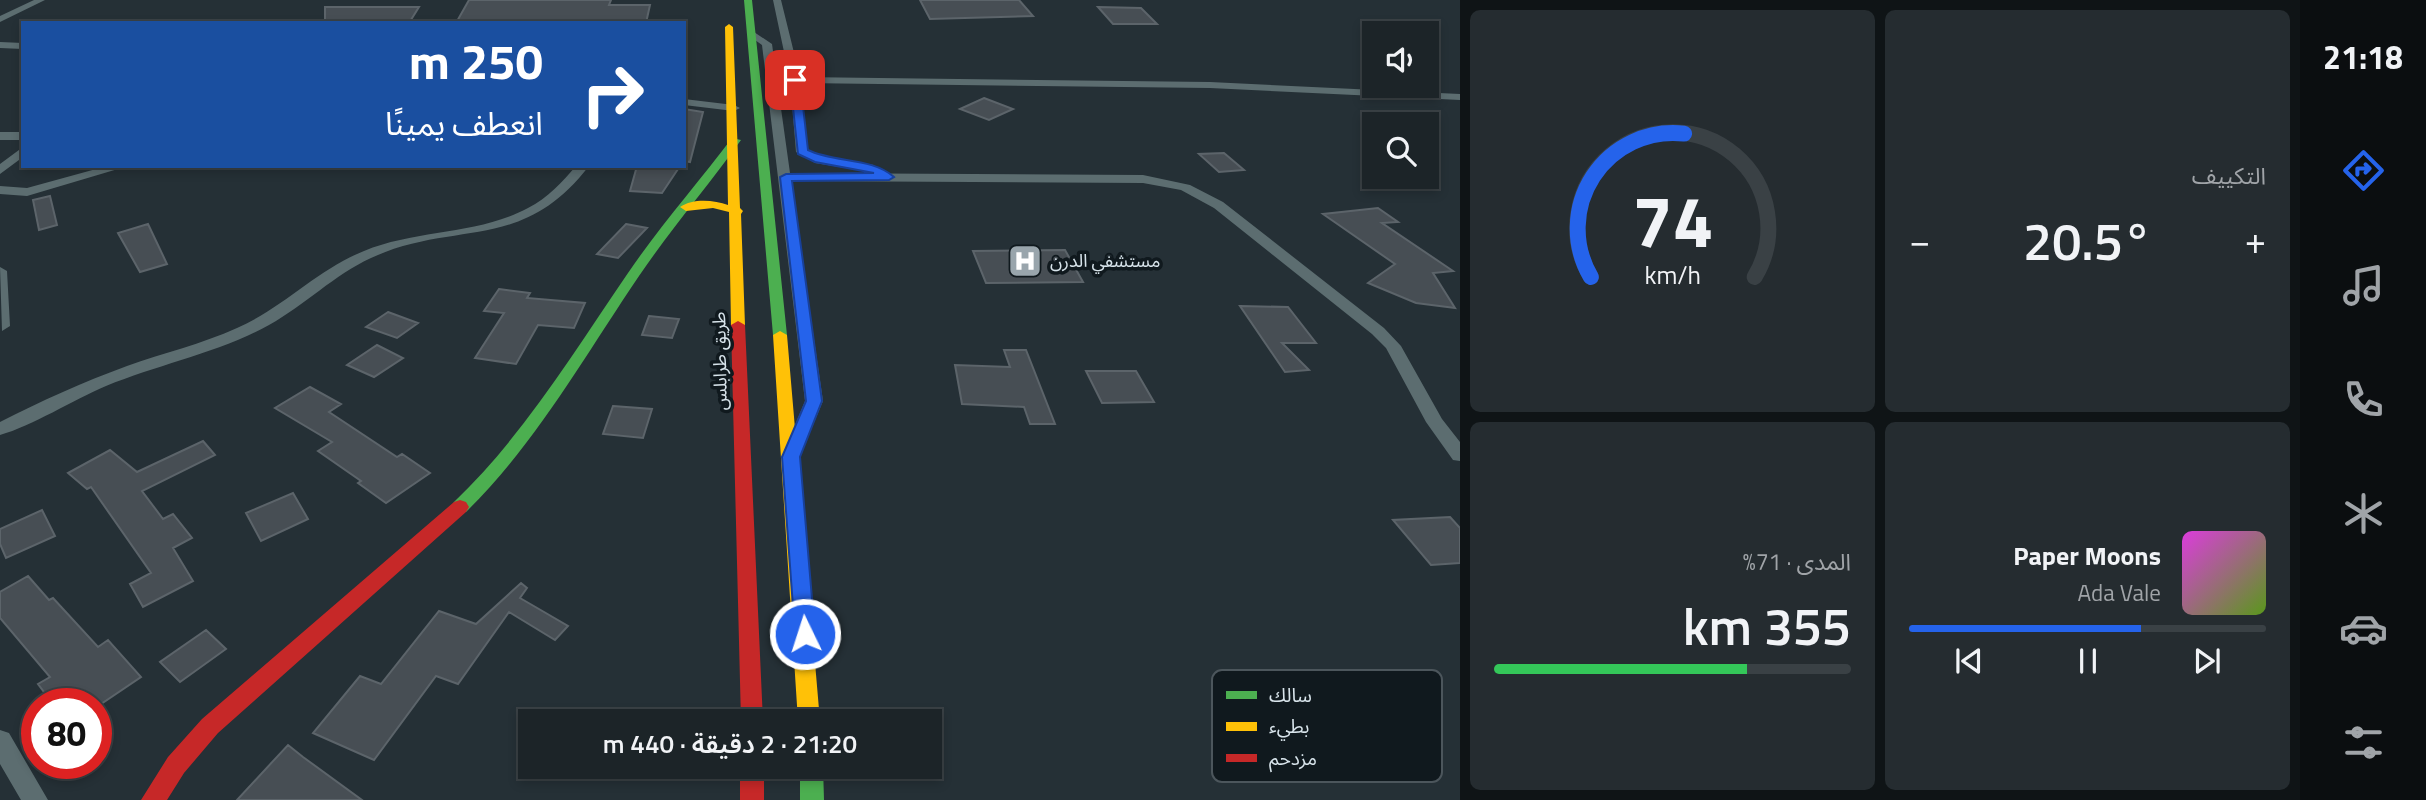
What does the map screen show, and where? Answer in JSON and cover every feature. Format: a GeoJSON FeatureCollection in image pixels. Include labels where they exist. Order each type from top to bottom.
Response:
{"type":"FeatureCollection","features":[{"type":"Feature","properties":{"kind":"main road"},"geometry":{"type":"LineString","coordinates":[[748,0],[791,457],[808,709]]}},
{"type":"Feature","properties":{"kind":"main road","name":"طريق طرابلس"},"geometry":{"type":"LineString","coordinates":[[727,7],[736,141],[740,414],[752,645],[752,709]]}},
{"type":"Feature","properties":{"kind":"main road"},"geometry":{"type":"LineString","coordinates":[[153,800],[176,765],[210,726],[490,480],[525,436],[636,271],[736,141]]}},
{"type":"Feature","properties":{"kind":"main road"},"geometry":{"type":"LineString","coordinates":[[686,207],[713,204],[737,211]]}},
{"type":"Feature","properties":{"kind":"main road"},"geometry":{"type":"LineString","coordinates":[[752,779],[752,800]]}},
{"type":"Feature","properties":{"kind":"main road"},"geometry":{"type":"LineString","coordinates":[[811,779],[812,800]]}},
{"type":"Feature","properties":{"kind":"street"},"geometry":{"type":"LineString","coordinates":[[0,19],[41,0]]}},
{"type":"Feature","properties":{"kind":"street"},"geometry":{"type":"LineString","coordinates":[[777,0],[795,80],[802,152],[819,160],[875,170],[889,177]]}},
{"type":"Feature","properties":{"kind":"street"},"geometry":{"type":"LineString","coordinates":[[751,33],[767,44],[814,401],[791,457]]}},
{"type":"Feature","properties":{"kind":"street"},"geometry":{"type":"LineString","coordinates":[[0,45],[21,46]]}},
{"type":"Feature","properties":{"kind":"street"},"geometry":{"type":"LineString","coordinates":[[795,80],[1210,85],[1460,97]]}},
{"type":"Feature","properties":{"kind":"street"},"geometry":{"type":"LineString","coordinates":[[686,102],[734,108]]}},
{"type":"Feature","properties":{"kind":"street"},"geometry":{"type":"LineString","coordinates":[[0,136],[21,136]]}},
{"type":"Feature","properties":{"kind":"street"},"geometry":{"type":"LineString","coordinates":[[0,170],[21,153]]}},
{"type":"Feature","properties":{"kind":"street"},"geometry":{"type":"LineString","coordinates":[[0,203],[7,192],[113,168]]}},
{"type":"Feature","properties":{"kind":"street"},"geometry":{"type":"LineString","coordinates":[[0,429],[108,379],[250,328],[285,309],[367,255],[402,244],[490,228],[533,213],[559,195],[581,168]]}},
{"type":"Feature","properties":{"kind":"street"},"geometry":{"type":"LineString","coordinates":[[786,177],[1143,179],[1188,187],[1208,196],[1386,338],[1435,422],[1460,455]]}},
{"type":"Feature","properties":{"kind":"street"},"geometry":{"type":"LineString","coordinates":[[0,271],[2,326]]}},
{"type":"Feature","properties":{"kind":"street"},"geometry":{"type":"LineString","coordinates":[[0,741],[34,800]]}},
{"type":"Feature","properties":{"kind":"building"},"geometry":{"type":"Polygon","coordinates":[[[469,0],[611,0],[609,5],[650,5],[646,21],[457,21],[469,0]]]}},
{"type":"Feature","properties":{"kind":"building"},"geometry":{"type":"Polygon","coordinates":[[[920,0],[1019,0],[1033,16],[930,19],[920,0]]]}},
{"type":"Feature","properties":{"kind":"building"},"geometry":{"type":"Polygon","coordinates":[[[325,7],[419,7],[410,21],[325,21],[325,7]]]}},
{"type":"Feature","properties":{"kind":"building"},"geometry":{"type":"Polygon","coordinates":[[[1098,7],[1141,8],[1157,24],[1113,24],[1098,7]]]}},
{"type":"Feature","properties":{"kind":"building"},"geometry":{"type":"Polygon","coordinates":[[[984,98],[1013,109],[989,120],[960,109],[984,98]]]}},
{"type":"Feature","properties":{"kind":"building"},"geometry":{"type":"Polygon","coordinates":[[[686,109],[703,112],[690,162],[686,161],[686,109]]]}},
{"type":"Feature","properties":{"kind":"building"},"geometry":{"type":"Polygon","coordinates":[[[1224,153],[1244,170],[1219,172],[1199,154],[1224,153]]]}},
{"type":"Feature","properties":{"kind":"building"},"geometry":{"type":"Polygon","coordinates":[[[636,168],[679,168],[662,193],[630,191],[636,168]]]}},
{"type":"Feature","properties":{"kind":"building"},"geometry":{"type":"Polygon","coordinates":[[[50,196],[57,225],[39,230],[33,200],[50,196]]]}},
{"type":"Feature","properties":{"kind":"building"},"geometry":{"type":"Polygon","coordinates":[[[1378,208],[1398,222],[1382,223],[1453,271],[1433,273],[1455,308],[1416,303],[1368,283],[1395,264],[1323,214],[1378,208]]]}},
{"type":"Feature","properties":{"kind":"building"},"geometry":{"type":"Polygon","coordinates":[[[148,224],[167,264],[140,272],[118,233],[148,224]]]}},
{"type":"Feature","properties":{"kind":"building"},"geometry":{"type":"Polygon","coordinates":[[[626,224],[647,228],[618,258],[597,254],[626,224]]]}},
{"type":"Feature","properties":{"kind":"building"},"geometry":{"type":"Polygon","coordinates":[[[1065,250],[1083,282],[986,283],[973,251],[1065,250]]]}},
{"type":"Feature","properties":{"kind":"building"},"geometry":{"type":"Polygon","coordinates":[[[499,289],[530,293],[527,298],[585,303],[574,328],[538,325],[516,364],[475,358],[504,313],[484,311],[499,289]]]}},
{"type":"Feature","properties":{"kind":"building"},"geometry":{"type":"Polygon","coordinates":[[[1240,306],[1288,307],[1316,343],[1282,343],[1309,370],[1285,372],[1240,306]]]}},
{"type":"Feature","properties":{"kind":"building"},"geometry":{"type":"Polygon","coordinates":[[[388,312],[418,323],[397,338],[366,327],[388,312]]]}},
{"type":"Feature","properties":{"kind":"building"},"geometry":{"type":"Polygon","coordinates":[[[649,316],[679,319],[672,338],[642,335],[649,316]]]}},
{"type":"Feature","properties":{"kind":"building"},"geometry":{"type":"Polygon","coordinates":[[[377,345],[403,358],[374,377],[347,365],[377,345]]]}},
{"type":"Feature","properties":{"kind":"building"},"geometry":{"type":"Polygon","coordinates":[[[1004,350],[1026,350],[1055,424],[1030,424],[1024,407],[962,404],[955,365],[1010,367],[1004,350]]]}},
{"type":"Feature","properties":{"kind":"building"},"geometry":{"type":"Polygon","coordinates":[[[1086,371],[1136,371],[1154,402],[1102,403],[1086,371]]]}},
{"type":"Feature","properties":{"kind":"building"},"geometry":{"type":"Polygon","coordinates":[[[310,387],[341,404],[329,412],[397,457],[402,454],[430,473],[386,503],[358,483],[361,481],[318,451],[332,442],[275,408],[310,387]]]}},
{"type":"Feature","properties":{"kind":"building"},"geometry":{"type":"Polygon","coordinates":[[[613,406],[652,409],[643,438],[603,434],[613,406]]]}},
{"type":"Feature","properties":{"kind":"building"},"geometry":{"type":"Polygon","coordinates":[[[203,441],[215,455],[142,491],[163,519],[173,514],[192,538],[173,548],[193,581],[143,607],[130,584],[151,573],[91,487],[87,489],[68,473],[110,450],[137,472],[203,441]]]}},
{"type":"Feature","properties":{"kind":"building"},"geometry":{"type":"Polygon","coordinates":[[[293,493],[308,519],[261,541],[246,513],[293,493]]]}},
{"type":"Feature","properties":{"kind":"building"},"geometry":{"type":"Polygon","coordinates":[[[42,510],[55,536],[6,558],[0,544],[0,529],[42,510]]]}},
{"type":"Feature","properties":{"kind":"building"},"geometry":{"type":"Polygon","coordinates":[[[1450,517],[1460,528],[1460,563],[1431,565],[1393,520],[1450,517]]]}},
{"type":"Feature","properties":{"kind":"building"},"geometry":{"type":"Polygon","coordinates":[[[28,576],[49,600],[53,598],[98,647],[108,640],[141,677],[112,697],[112,688],[41,688],[38,684],[50,677],[0,618],[0,592],[28,576]]]}},
{"type":"Feature","properties":{"kind":"building"},"geometry":{"type":"Polygon","coordinates":[[[521,583],[527,588],[520,598],[568,626],[555,640],[509,612],[458,684],[436,676],[374,760],[313,733],[360,676],[381,684],[439,611],[476,624],[521,583]]]}},
{"type":"Feature","properties":{"kind":"building"},"geometry":{"type":"Polygon","coordinates":[[[206,630],[226,649],[180,682],[160,662],[206,630]]]}},
{"type":"Feature","properties":{"kind":"building"},"geometry":{"type":"Polygon","coordinates":[[[288,745],[303,757],[362,800],[237,800],[288,745]]]}},
{"type":"Feature","properties":{"kind":"traffic: fast"},"geometry":{"type":"LineString","coordinates":[[748,0],[780,335]]}},
{"type":"Feature","properties":{"kind":"traffic: fast"},"geometry":{"type":"LineString","coordinates":[[460,507],[486,482],[533,425],[635,272],[736,140]]}},
{"type":"Feature","properties":{"kind":"traffic: fast"},"geometry":{"type":"LineString","coordinates":[[811,779],[812,800]]}},
{"type":"Feature","properties":{"kind":"traffic: slow"},"geometry":{"type":"LineString","coordinates":[[729,27],[738,325]]}},
{"type":"Feature","properties":{"kind":"traffic: slow"},"geometry":{"type":"LineString","coordinates":[[686,207],[713,204],[737,211]]}},
{"type":"Feature","properties":{"kind":"traffic: slow"},"geometry":{"type":"LineString","coordinates":[[780,335],[808,709]]}},
{"type":"Feature","properties":{"kind":"traffic: jam"},"geometry":{"type":"LineString","coordinates":[[738,325],[752,709]]}},
{"type":"Feature","properties":{"kind":"traffic: jam"},"geometry":{"type":"LineString","coordinates":[[153,800],[176,765],[210,726],[460,507]]}},
{"type":"Feature","properties":{"kind":"traffic: jam"},"geometry":{"type":"LineString","coordinates":[[752,779],[752,800]]}},
{"type":"Feature","properties":{"kind":"place","name":"مستشفي الدرن"},"geometry":{"type":"Point","coordinates":[1025,261]}},
{"type":"Feature","properties":{"kind":"route"},"geometry":{"type":"LineString","coordinates":[[795,80],[802,152],[819,160],[863,167],[889,177],[786,177],[814,401],[791,457],[805,634]]}}]}
